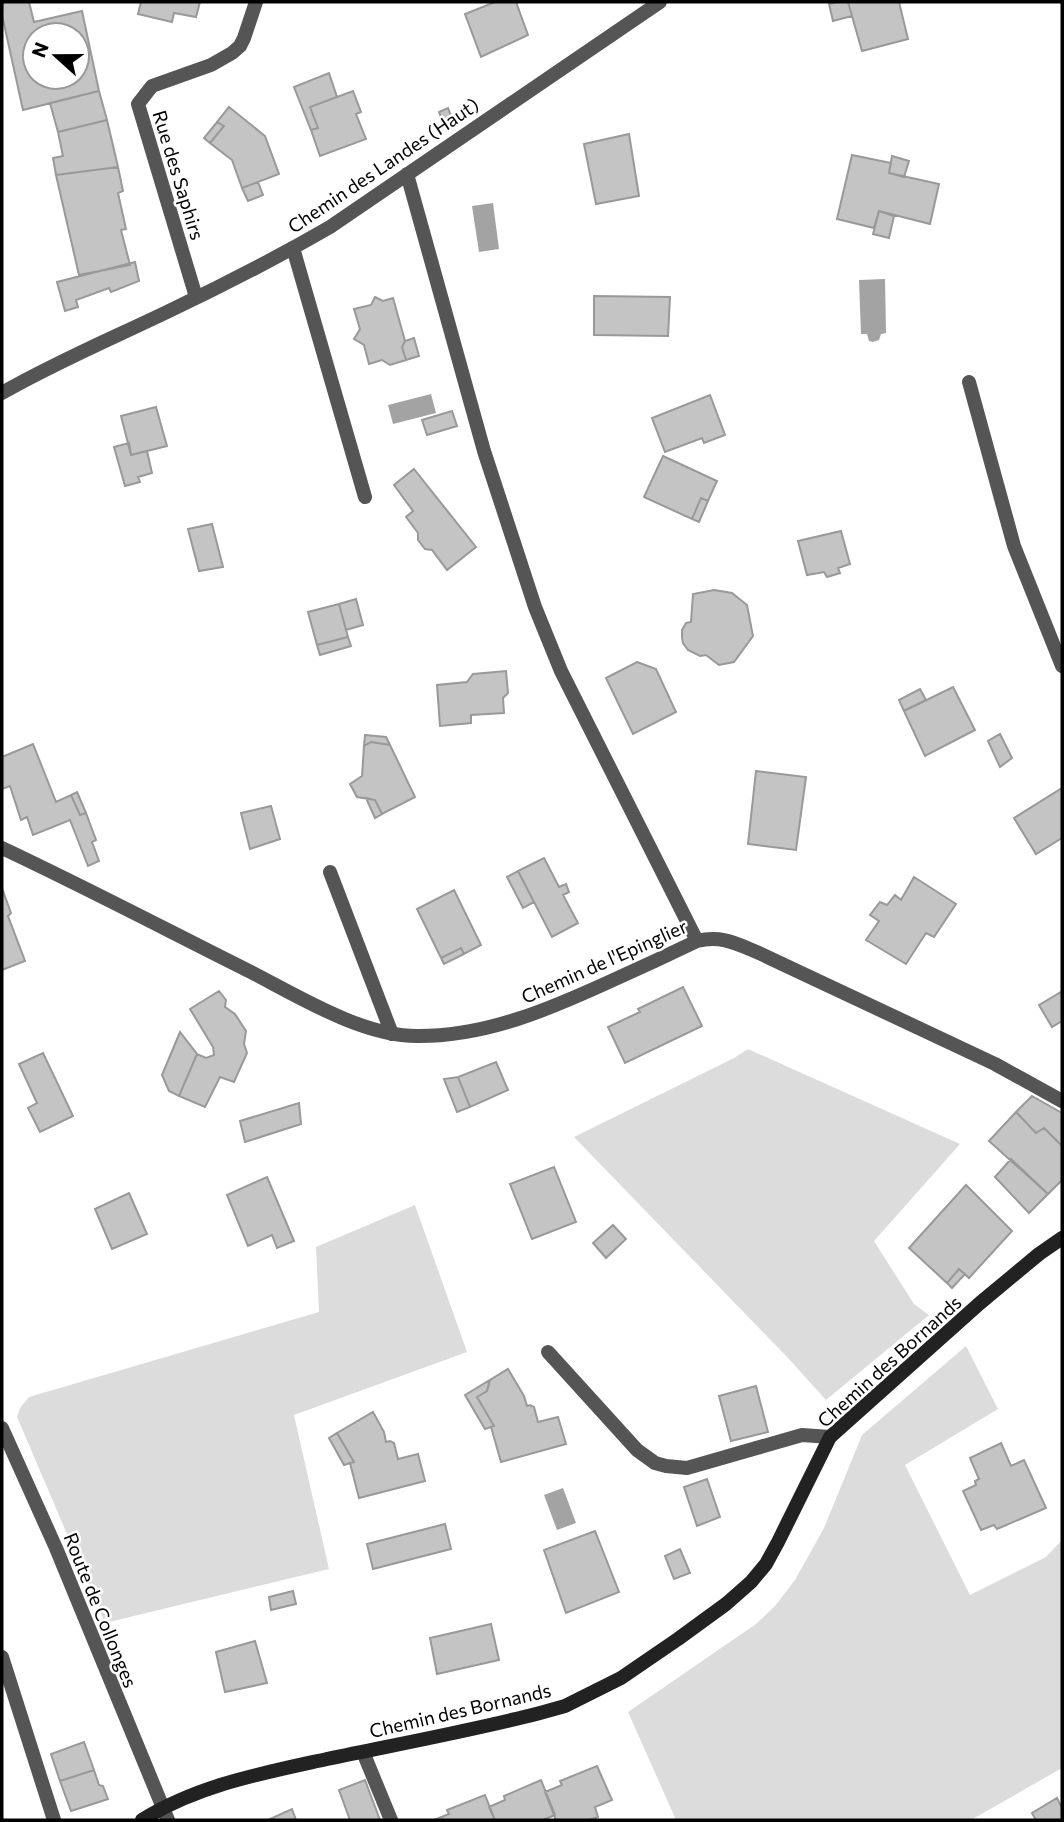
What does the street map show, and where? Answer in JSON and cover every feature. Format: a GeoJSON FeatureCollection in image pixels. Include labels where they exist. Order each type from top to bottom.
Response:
{"type":"FeatureCollection","features":[{"type":"Feature","properties":{"kind":"street","name":"Rue des Saphirs"},"geometry":{"type":"LineString","coordinates":[[196,297],[138,104],[152,86],[211,65],[240,46],[256,2]]}},
{"type":"Feature","properties":{"kind":"street","name":"Chemin des Landes (Haut)"},"geometry":{"type":"LineString","coordinates":[[2,393],[92,346],[172,310],[330,227],[660,2]]}},
{"type":"Feature","properties":{"kind":"street"},"geometry":{"type":"LineString","coordinates":[[407,174],[484,450],[542,626],[561,671],[697,941]]}},
{"type":"Feature","properties":{"kind":"street"},"geometry":{"type":"LineString","coordinates":[[293,248],[365,497]]}},
{"type":"Feature","properties":{"kind":"street"},"geometry":{"type":"LineString","coordinates":[[969,382],[1014,546],[1062,666]]}},
{"type":"Feature","properties":{"kind":"street","name":"Chemin de l'Epinglier"},"geometry":{"type":"LineString","coordinates":[[2,848],[323,1009],[366,1027],[392,1034],[446,1034],[527,1017],[557,1006],[697,941],[722,939],[760,953],[995,1065],[1062,1101]]}},
{"type":"Feature","properties":{"kind":"street"},"geometry":{"type":"LineString","coordinates":[[330,872],[392,1034]]}},
{"type":"Feature","properties":{"kind":"street","name":"Chemin des Bornands"},"geometry":{"type":"LineString","coordinates":[[142,1820],[165,1814],[183,1798],[224,1783],[540,1713],[565,1706],[621,1678],[697,1625],[751,1582],[778,1542],[830,1437],[980,1303],[1062,1238]]}},
{"type":"Feature","properties":{"kind":"street"},"geometry":{"type":"LineString","coordinates":[[548,1352],[637,1450],[655,1463],[687,1468],[802,1435],[830,1437]]}},
{"type":"Feature","properties":{"kind":"street","name":"Route de Collonges"},"geometry":{"type":"LineString","coordinates":[[2,1428],[56,1548],[165,1814]]}},
{"type":"Feature","properties":{"kind":"street"},"geometry":{"type":"LineString","coordinates":[[2,1657],[54,1820]]}},
{"type":"Feature","properties":{"kind":"street"},"geometry":{"type":"LineString","coordinates":[[363,1752],[391,1820]]}},
{"type":"Feature","properties":{"kind":"shaded area"},"geometry":{"type":"Polygon","coordinates":[[[493,203],[499,249],[479,252],[472,206],[493,203]]]}},
{"type":"Feature","properties":{"kind":"shaded area"},"geometry":{"type":"Polygon","coordinates":[[[885,279],[886,333],[873,342],[869,341],[867,334],[861,334],[859,280],[885,279]]]}},
{"type":"Feature","properties":{"kind":"shaded area"},"geometry":{"type":"Polygon","coordinates":[[[431,394],[436,413],[393,424],[388,405],[431,394]]]}},
{"type":"Feature","properties":{"kind":"shaded area"},"geometry":{"type":"Polygon","coordinates":[[[748,1049],[960,1144],[874,1241],[914,1304],[929,1315],[826,1400],[574,1137],[748,1049]]]}},
{"type":"Feature","properties":{"kind":"shaded area"},"geometry":{"type":"Polygon","coordinates":[[[415,1205],[467,1352],[294,1415],[329,1569],[105,1623],[17,1417],[20,1408],[29,1397],[319,1312],[316,1247],[415,1205]]]}},
{"type":"Feature","properties":{"kind":"shaded area"},"geometry":{"type":"Polygon","coordinates":[[[966,1346],[998,1409],[905,1465],[970,1595],[1046,1557],[1062,1540],[1062,1768],[971,1820],[676,1820],[628,1712],[756,1624],[775,1606],[795,1580],[824,1528],[862,1435],[966,1346]]]}},
{"type":"Feature","properties":{"kind":"shaded area"},"geometry":{"type":"Polygon","coordinates":[[[563,1488],[576,1523],[557,1530],[544,1495],[563,1488]]]}},
{"type":"Feature","properties":{"kind":"building"},"geometry":{"type":"Polygon","coordinates":[[[3,2],[29,2],[34,21],[21,21],[21,91],[91,91],[91,53],[99,91],[23,110],[2,15],[3,2]]]}},
{"type":"Feature","properties":{"kind":"building"},"geometry":{"type":"Polygon","coordinates":[[[141,2],[200,2],[196,17],[174,13],[172,22],[138,14],[141,2]]]}},
{"type":"Feature","properties":{"kind":"building"},"geometry":{"type":"Polygon","coordinates":[[[495,2],[516,2],[528,35],[481,57],[465,14],[495,2]]]}},
{"type":"Feature","properties":{"kind":"building"},"geometry":{"type":"Polygon","coordinates":[[[848,2],[852,16],[833,21],[829,4],[848,2]]]}},
{"type":"Feature","properties":{"kind":"building"},"geometry":{"type":"Polygon","coordinates":[[[848,2],[899,2],[908,39],[862,51],[848,2]]]}},
{"type":"Feature","properties":{"kind":"building"},"geometry":{"type":"Polygon","coordinates":[[[82,11],[84,21],[38,21],[82,11]]]}},
{"type":"Feature","properties":{"kind":"building"},"geometry":{"type":"Polygon","coordinates":[[[329,73],[337,97],[310,107],[318,128],[311,130],[294,87],[329,73]]]}},
{"type":"Feature","properties":{"kind":"building"},"geometry":{"type":"Polygon","coordinates":[[[99,91],[107,120],[58,132],[50,103],[99,91]]]}},
{"type":"Feature","properties":{"kind":"building"},"geometry":{"type":"Polygon","coordinates":[[[353,91],[361,112],[356,114],[366,139],[320,156],[311,130],[318,128],[310,107],[353,91]]]}},
{"type":"Feature","properties":{"kind":"building"},"geometry":{"type":"Polygon","coordinates":[[[229,107],[265,136],[279,174],[242,188],[232,160],[210,143],[224,126],[217,122],[229,107]]]}},
{"type":"Feature","properties":{"kind":"building"},"geometry":{"type":"Polygon","coordinates":[[[448,108],[454,124],[445,127],[439,112],[448,108]]]}},
{"type":"Feature","properties":{"kind":"building"},"geometry":{"type":"Polygon","coordinates":[[[107,120],[118,167],[56,175],[53,158],[63,156],[58,132],[107,120]]]}},
{"type":"Feature","properties":{"kind":"building"},"geometry":{"type":"Polygon","coordinates":[[[217,122],[224,126],[210,143],[204,138],[217,122]]]}},
{"type":"Feature","properties":{"kind":"building"},"geometry":{"type":"Polygon","coordinates":[[[629,134],[639,196],[596,204],[584,144],[629,134]]]}},
{"type":"Feature","properties":{"kind":"building"},"geometry":{"type":"Polygon","coordinates":[[[852,155],[891,163],[889,173],[939,184],[930,224],[879,211],[874,228],[837,219],[852,155]]]}},
{"type":"Feature","properties":{"kind":"building"},"geometry":{"type":"Polygon","coordinates":[[[892,156],[909,161],[904,177],[889,173],[892,156]]]}},
{"type":"Feature","properties":{"kind":"building"},"geometry":{"type":"Polygon","coordinates":[[[118,167],[123,191],[118,193],[126,229],[121,230],[130,265],[79,275],[56,175],[118,167]]]}},
{"type":"Feature","properties":{"kind":"building"},"geometry":{"type":"Polygon","coordinates":[[[258,182],[263,195],[248,201],[242,188],[258,182]]]}},
{"type":"Feature","properties":{"kind":"building"},"geometry":{"type":"Polygon","coordinates":[[[879,211],[894,216],[889,238],[873,234],[879,211]]]}},
{"type":"Feature","properties":{"kind":"building"},"geometry":{"type":"Polygon","coordinates":[[[135,262],[139,281],[111,292],[109,288],[76,300],[78,307],[65,311],[57,282],[135,262]]]}},
{"type":"Feature","properties":{"kind":"building"},"geometry":{"type":"Polygon","coordinates":[[[594,296],[670,297],[668,336],[594,335],[594,296]]]}},
{"type":"Feature","properties":{"kind":"building"},"geometry":{"type":"Polygon","coordinates":[[[375,297],[383,301],[393,298],[405,341],[402,347],[406,360],[390,365],[382,360],[369,364],[364,345],[354,339],[360,329],[354,309],[371,305],[375,297]]]}},
{"type":"Feature","properties":{"kind":"building"},"geometry":{"type":"Polygon","coordinates":[[[414,338],[419,356],[406,360],[402,347],[405,341],[414,338]]]}},
{"type":"Feature","properties":{"kind":"building"},"geometry":{"type":"Polygon","coordinates":[[[710,395],[725,435],[704,443],[702,438],[665,452],[652,418],[710,395]]]}},
{"type":"Feature","properties":{"kind":"building"},"geometry":{"type":"Polygon","coordinates":[[[156,407],[167,446],[131,455],[121,416],[156,407]]]}},
{"type":"Feature","properties":{"kind":"building"},"geometry":{"type":"Polygon","coordinates":[[[452,411],[457,426],[427,435],[422,420],[452,411]]]}},
{"type":"Feature","properties":{"kind":"building"},"geometry":{"type":"Polygon","coordinates":[[[129,443],[131,455],[147,451],[152,473],[138,477],[140,482],[125,486],[114,447],[129,443]]]}},
{"type":"Feature","properties":{"kind":"building"},"geometry":{"type":"Polygon","coordinates":[[[663,456],[717,481],[708,501],[701,498],[692,519],[644,497],[663,456]]]}},
{"type":"Feature","properties":{"kind":"building"},"geometry":{"type":"Polygon","coordinates":[[[414,469],[476,547],[447,570],[432,550],[425,549],[418,540],[418,533],[406,517],[413,511],[394,485],[414,469]]]}},
{"type":"Feature","properties":{"kind":"building"},"geometry":{"type":"Polygon","coordinates":[[[701,498],[708,501],[699,522],[692,519],[701,498]]]}},
{"type":"Feature","properties":{"kind":"building"},"geometry":{"type":"Polygon","coordinates":[[[212,524],[223,567],[199,571],[188,529],[212,524]]]}},
{"type":"Feature","properties":{"kind":"building"},"geometry":{"type":"Polygon","coordinates":[[[841,531],[850,564],[838,568],[840,573],[827,577],[824,572],[807,575],[798,541],[841,531]]]}},
{"type":"Feature","properties":{"kind":"building"},"geometry":{"type":"Polygon","coordinates":[[[714,590],[732,593],[747,605],[753,636],[734,662],[719,665],[706,655],[700,656],[688,650],[682,638],[682,630],[686,623],[691,622],[693,594],[714,590]]]}},
{"type":"Feature","properties":{"kind":"building"},"geometry":{"type":"Polygon","coordinates":[[[356,599],[363,625],[346,630],[339,604],[356,599]]]}},
{"type":"Feature","properties":{"kind":"building"},"geometry":{"type":"Polygon","coordinates":[[[339,604],[348,637],[317,645],[308,612],[339,604]]]}},
{"type":"Feature","properties":{"kind":"building"},"geometry":{"type":"Polygon","coordinates":[[[348,637],[351,646],[320,655],[317,645],[348,637]]]}},
{"type":"Feature","properties":{"kind":"building"},"geometry":{"type":"Polygon","coordinates":[[[637,662],[656,669],[676,712],[633,734],[606,678],[637,662]]]}},
{"type":"Feature","properties":{"kind":"building"},"geometry":{"type":"Polygon","coordinates":[[[506,671],[508,693],[503,698],[504,713],[471,715],[471,723],[440,726],[437,685],[467,682],[473,674],[506,671]]]}},
{"type":"Feature","properties":{"kind":"building"},"geometry":{"type":"Polygon","coordinates":[[[953,687],[975,730],[925,756],[904,711],[953,687]]]}},
{"type":"Feature","properties":{"kind":"building"},"geometry":{"type":"Polygon","coordinates":[[[920,689],[926,700],[904,711],[899,700],[920,689]]]}},
{"type":"Feature","properties":{"kind":"building"},"geometry":{"type":"Polygon","coordinates":[[[1000,734],[1012,758],[1000,767],[988,741],[1000,734]]]}},
{"type":"Feature","properties":{"kind":"building"},"geometry":{"type":"Polygon","coordinates":[[[365,735],[386,737],[390,745],[371,742],[364,746],[365,735]]]}},
{"type":"Feature","properties":{"kind":"building"},"geometry":{"type":"Polygon","coordinates":[[[371,742],[390,745],[415,797],[382,814],[375,800],[357,797],[350,784],[362,776],[364,746],[371,742]]]}},
{"type":"Feature","properties":{"kind":"building"},"geometry":{"type":"Polygon","coordinates":[[[33,744],[56,802],[71,795],[80,815],[86,813],[96,840],[92,842],[99,861],[88,866],[70,820],[33,835],[27,817],[21,820],[10,786],[2,789],[2,757],[33,744]]]}},
{"type":"Feature","properties":{"kind":"building"},"geometry":{"type":"Polygon","coordinates":[[[756,771],[806,777],[796,850],[748,844],[756,771]]]}},
{"type":"Feature","properties":{"kind":"building"},"geometry":{"type":"Polygon","coordinates":[[[1062,788],[1062,838],[1036,854],[1014,818],[1062,788]]]}},
{"type":"Feature","properties":{"kind":"building"},"geometry":{"type":"Polygon","coordinates":[[[77,792],[86,813],[80,815],[71,795],[77,792]]]}},
{"type":"Feature","properties":{"kind":"building"},"geometry":{"type":"Polygon","coordinates":[[[366,798],[375,800],[382,814],[375,818],[366,798]]]}},
{"type":"Feature","properties":{"kind":"building"},"geometry":{"type":"Polygon","coordinates":[[[271,806],[280,839],[250,849],[241,813],[271,806]]]}},
{"type":"Feature","properties":{"kind":"building"},"geometry":{"type":"Polygon","coordinates":[[[544,858],[559,887],[566,884],[569,892],[563,895],[578,923],[552,937],[518,871],[544,858]]]}},
{"type":"Feature","properties":{"kind":"building"},"geometry":{"type":"Polygon","coordinates":[[[518,871],[534,902],[523,908],[507,877],[518,871]]]}},
{"type":"Feature","properties":{"kind":"building"},"geometry":{"type":"Polygon","coordinates":[[[914,877],[956,904],[934,937],[926,933],[906,964],[866,940],[879,921],[870,915],[880,902],[887,905],[895,895],[901,900],[914,877]]]}},
{"type":"Feature","properties":{"kind":"building"},"geometry":{"type":"Polygon","coordinates":[[[454,890],[481,945],[464,954],[461,948],[441,958],[417,909],[454,890]]]}},
{"type":"Feature","properties":{"kind":"building"},"geometry":{"type":"Polygon","coordinates":[[[2,892],[11,913],[8,916],[25,961],[2,970],[2,892]]]}},
{"type":"Feature","properties":{"kind":"building"},"geometry":{"type":"Polygon","coordinates":[[[461,948],[464,954],[444,964],[441,958],[461,948]]]}},
{"type":"Feature","properties":{"kind":"building"},"geometry":{"type":"Polygon","coordinates":[[[683,987],[702,1026],[625,1063],[608,1027],[683,987]]]}},
{"type":"Feature","properties":{"kind":"building"},"geometry":{"type":"Polygon","coordinates":[[[219,991],[226,1000],[225,1007],[235,1014],[246,1031],[244,1044],[247,1053],[234,1082],[220,1077],[205,1107],[179,1096],[197,1054],[206,1058],[214,1055],[213,1047],[190,1009],[219,991]]]}},
{"type":"Feature","properties":{"kind":"building"},"geometry":{"type":"Polygon","coordinates":[[[1061,992],[1062,1021],[1052,1027],[1039,1005],[1061,992]]]}},
{"type":"Feature","properties":{"kind":"building"},"geometry":{"type":"Polygon","coordinates":[[[180,1032],[197,1054],[179,1096],[169,1091],[162,1075],[180,1032]]]}},
{"type":"Feature","properties":{"kind":"building"},"geometry":{"type":"Polygon","coordinates":[[[43,1053],[73,1116],[40,1132],[28,1108],[37,1103],[19,1064],[43,1053]]]}},
{"type":"Feature","properties":{"kind":"building"},"geometry":{"type":"Polygon","coordinates":[[[496,1062],[508,1090],[470,1107],[458,1077],[496,1062]]]}},
{"type":"Feature","properties":{"kind":"building"},"geometry":{"type":"Polygon","coordinates":[[[458,1077],[470,1107],[457,1112],[444,1079],[458,1077]]]}},
{"type":"Feature","properties":{"kind":"building"},"geometry":{"type":"Polygon","coordinates":[[[1032,1096],[1062,1113],[1062,1146],[1044,1128],[1036,1133],[1016,1112],[1032,1096]]]}},
{"type":"Feature","properties":{"kind":"building"},"geometry":{"type":"Polygon","coordinates":[[[299,1103],[301,1124],[245,1142],[240,1121],[299,1103]]]}},
{"type":"Feature","properties":{"kind":"building"},"geometry":{"type":"Polygon","coordinates":[[[1016,1112],[1036,1133],[1044,1128],[1062,1146],[1062,1180],[1048,1194],[989,1141],[1016,1112]]]}},
{"type":"Feature","properties":{"kind":"building"},"geometry":{"type":"Polygon","coordinates":[[[1011,1159],[1048,1194],[1029,1213],[995,1177],[1011,1159]]]}},
{"type":"Feature","properties":{"kind":"building"},"geometry":{"type":"Polygon","coordinates":[[[554,1167],[576,1222],[532,1239],[510,1184],[554,1167]]]}},
{"type":"Feature","properties":{"kind":"building"},"geometry":{"type":"Polygon","coordinates":[[[267,1177],[294,1241],[277,1248],[272,1235],[248,1246],[227,1195],[267,1177]]]}},
{"type":"Feature","properties":{"kind":"building"},"geometry":{"type":"Polygon","coordinates":[[[966,1185],[1012,1231],[969,1278],[959,1269],[947,1283],[909,1248],[966,1185]]]}},
{"type":"Feature","properties":{"kind":"building"},"geometry":{"type":"Polygon","coordinates":[[[129,1193],[147,1234],[112,1249],[95,1209],[129,1193]]]}},
{"type":"Feature","properties":{"kind":"building"},"geometry":{"type":"Polygon","coordinates":[[[613,1225],[626,1239],[606,1258],[593,1243],[613,1225]]]}},
{"type":"Feature","properties":{"kind":"building"},"geometry":{"type":"Polygon","coordinates":[[[959,1269],[965,1274],[952,1288],[947,1283],[959,1269]]]}},
{"type":"Feature","properties":{"kind":"building"},"geometry":{"type":"Polygon","coordinates":[[[508,1369],[527,1406],[534,1407],[538,1422],[558,1417],[566,1444],[501,1462],[491,1427],[494,1426],[477,1397],[487,1391],[490,1380],[508,1369]]]}},
{"type":"Feature","properties":{"kind":"building"},"geometry":{"type":"Polygon","coordinates":[[[490,1380],[487,1391],[477,1397],[494,1426],[485,1429],[465,1395],[490,1380]]]}},
{"type":"Feature","properties":{"kind":"building"},"geometry":{"type":"Polygon","coordinates":[[[756,1386],[768,1432],[731,1441],[719,1396],[756,1386]]]}},
{"type":"Feature","properties":{"kind":"building"},"geometry":{"type":"Polygon","coordinates":[[[373,1412],[384,1432],[386,1442],[394,1443],[398,1459],[418,1454],[425,1481],[359,1498],[350,1463],[354,1462],[337,1433],[373,1412]]]}},
{"type":"Feature","properties":{"kind":"building"},"geometry":{"type":"Polygon","coordinates":[[[337,1433],[354,1462],[344,1465],[329,1438],[337,1433]]]}},
{"type":"Feature","properties":{"kind":"building"},"geometry":{"type":"Polygon","coordinates":[[[1001,1443],[1011,1466],[1024,1460],[1046,1508],[997,1529],[994,1525],[981,1530],[963,1491],[976,1485],[975,1481],[979,1479],[970,1458],[1001,1443]]]}},
{"type":"Feature","properties":{"kind":"building"},"geometry":{"type":"Polygon","coordinates":[[[707,1479],[720,1517],[697,1526],[684,1487],[707,1479]]]}},
{"type":"Feature","properties":{"kind":"building"},"geometry":{"type":"Polygon","coordinates":[[[445,1524],[451,1549],[373,1569],[367,1544],[445,1524]]]}},
{"type":"Feature","properties":{"kind":"building"},"geometry":{"type":"Polygon","coordinates":[[[595,1531],[619,1592],[566,1613],[544,1550],[595,1531]]]}},
{"type":"Feature","properties":{"kind":"building"},"geometry":{"type":"Polygon","coordinates":[[[680,1549],[690,1573],[674,1579],[665,1556],[680,1549]]]}},
{"type":"Feature","properties":{"kind":"building"},"geometry":{"type":"Polygon","coordinates":[[[293,1591],[296,1604],[271,1610],[269,1597],[293,1591]]]}},
{"type":"Feature","properties":{"kind":"building"},"geometry":{"type":"Polygon","coordinates":[[[491,1624],[499,1660],[437,1674],[430,1638],[491,1624]]]}},
{"type":"Feature","properties":{"kind":"building"},"geometry":{"type":"Polygon","coordinates":[[[255,1641],[267,1683],[225,1692],[216,1652],[255,1641]]]}},
{"type":"Feature","properties":{"kind":"building"},"geometry":{"type":"Polygon","coordinates":[[[84,1742],[94,1770],[60,1781],[51,1754],[84,1742]]]}},
{"type":"Feature","properties":{"kind":"building"},"geometry":{"type":"Polygon","coordinates":[[[597,1766],[612,1800],[595,1807],[598,1817],[589,1820],[556,1820],[545,1792],[562,1785],[560,1781],[597,1766]]]}},
{"type":"Feature","properties":{"kind":"building"},"geometry":{"type":"Polygon","coordinates":[[[94,1770],[108,1799],[71,1811],[60,1781],[94,1770]]]}},
{"type":"Feature","properties":{"kind":"building"},"geometry":{"type":"Polygon","coordinates":[[[365,1780],[380,1820],[350,1820],[339,1790],[365,1780]]]}},
{"type":"Feature","properties":{"kind":"building"},"geometry":{"type":"Polygon","coordinates":[[[541,1780],[555,1815],[543,1820],[495,1820],[489,1807],[505,1800],[504,1796],[541,1780]]]}},
{"type":"Feature","properties":{"kind":"building"},"geometry":{"type":"Polygon","coordinates":[[[485,1795],[495,1820],[434,1820],[449,1814],[447,1810],[485,1795]]]}},
{"type":"Feature","properties":{"kind":"building"},"geometry":{"type":"Polygon","coordinates":[[[1057,1798],[1062,1808],[1062,1820],[1036,1820],[1032,1813],[1057,1798]]]}},
{"type":"Feature","properties":{"kind":"building"},"geometry":{"type":"Polygon","coordinates":[[[292,1809],[296,1820],[268,1820],[292,1809]]]}}]}
